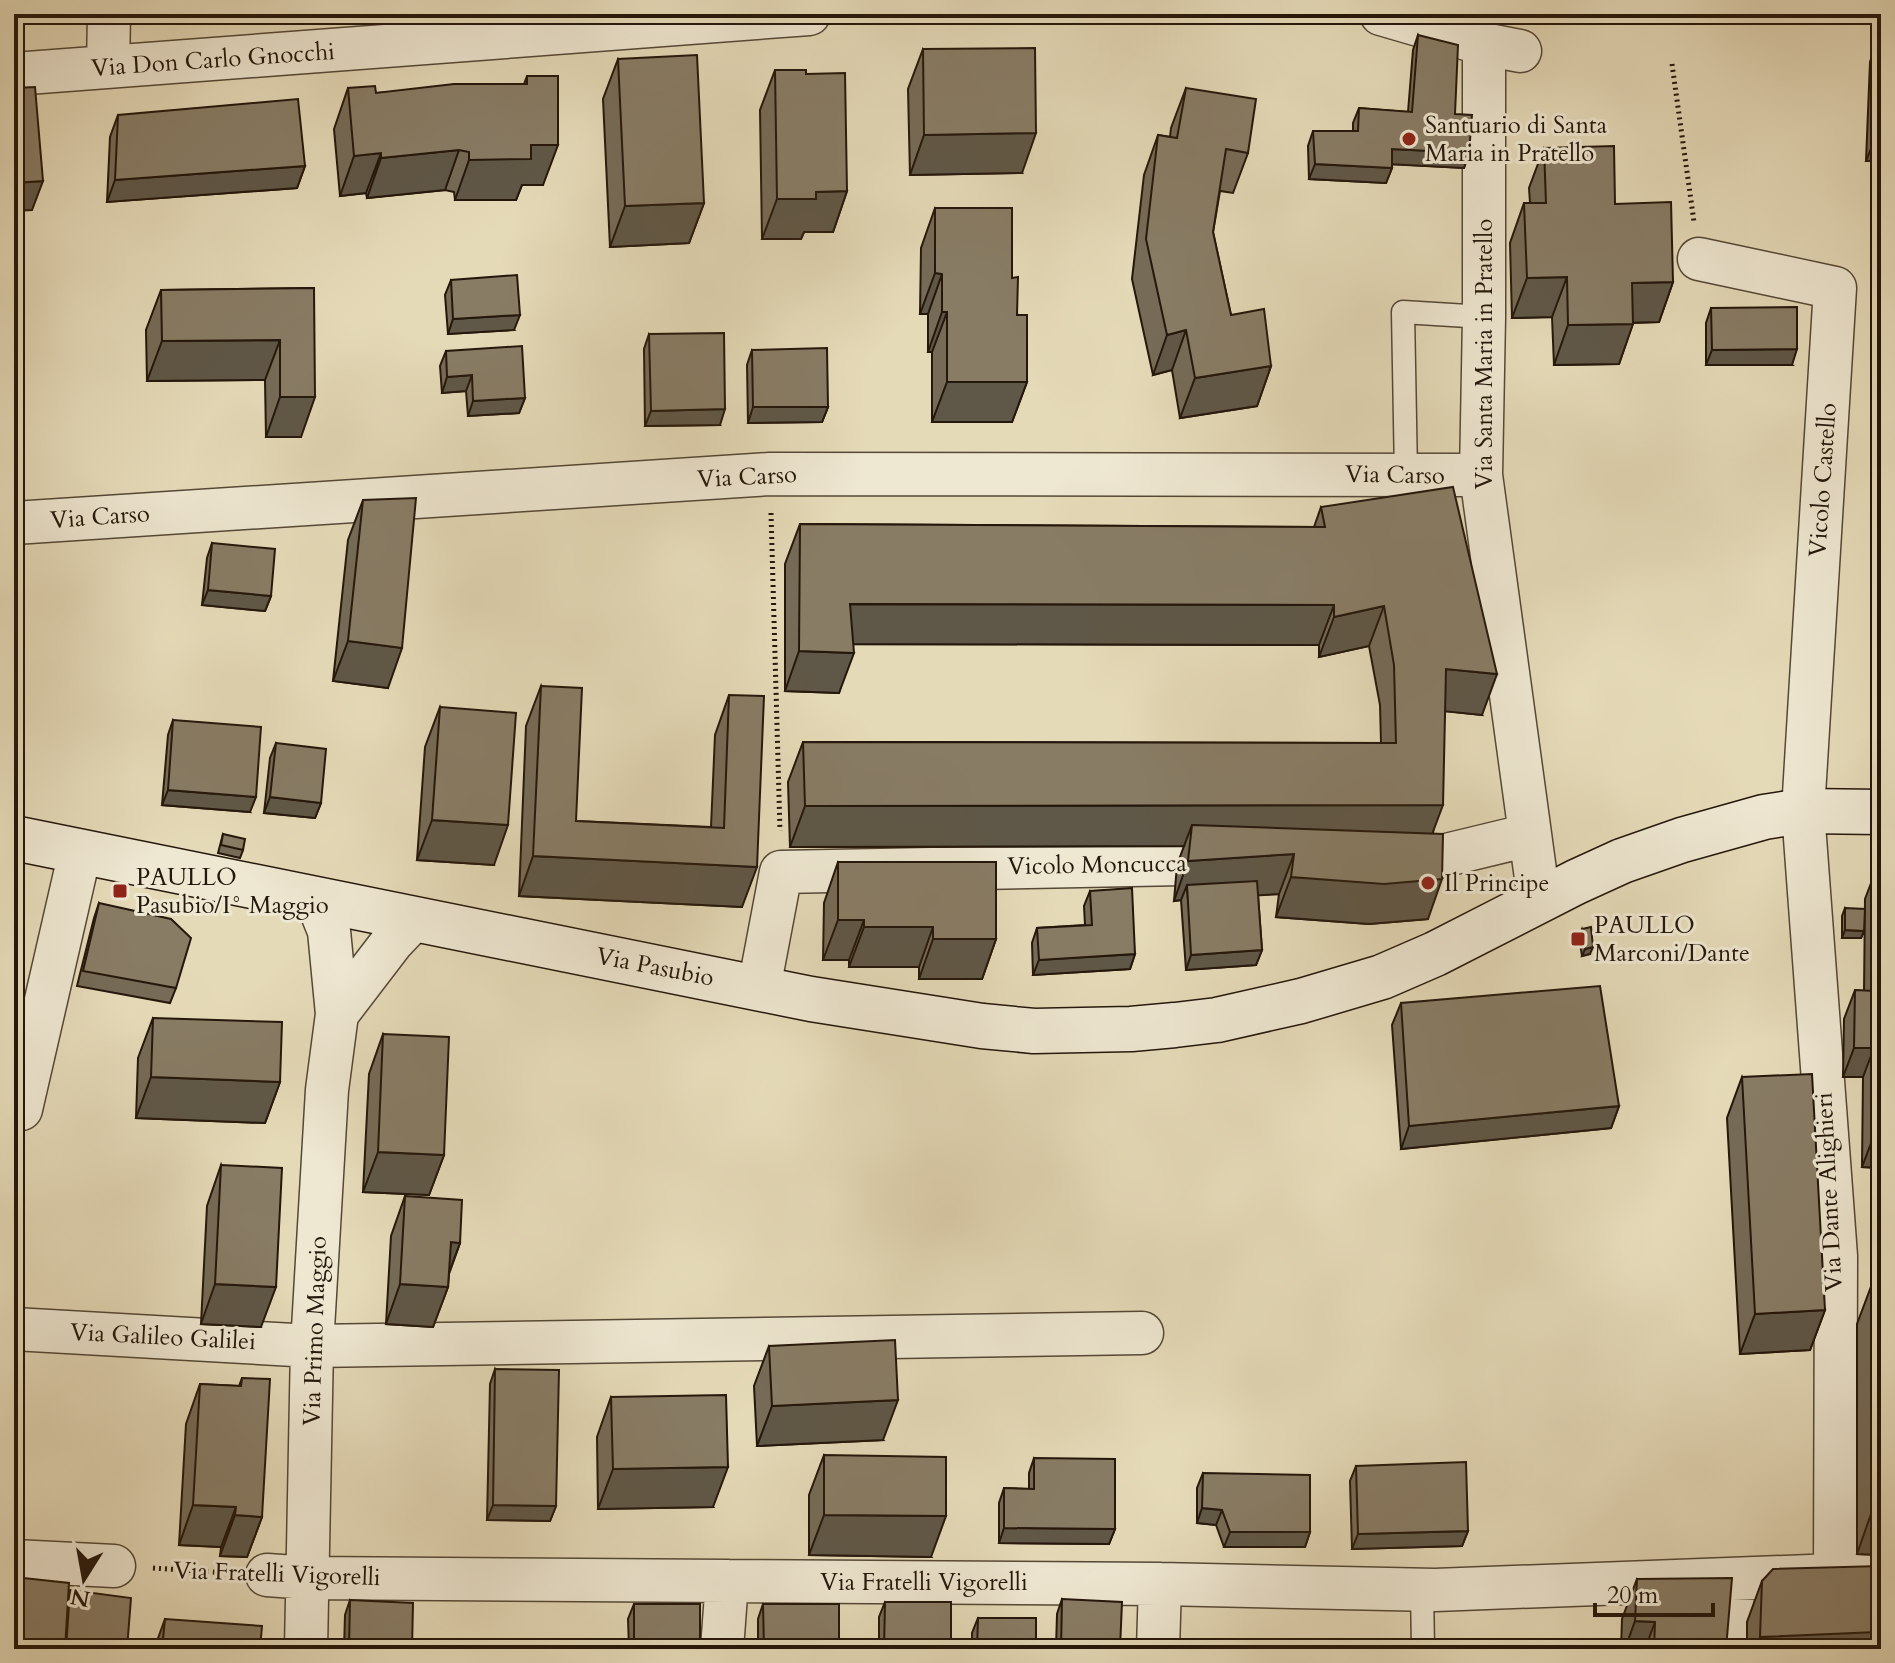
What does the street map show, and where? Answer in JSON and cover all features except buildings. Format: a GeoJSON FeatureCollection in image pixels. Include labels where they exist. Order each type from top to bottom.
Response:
{"type":"FeatureCollection","features":[{"type":"Feature","properties":{"kind":"street"},"geometry":{"type":"LineString","coordinates":[[108,67],[109,14]]}},
{"type":"Feature","properties":{"kind":"street","name":"Via Don Carlo Gnocchi"},"geometry":{"type":"LineString","coordinates":[[14,74],[108,67],[413,30],[809,14]]}},
{"type":"Feature","properties":{"kind":"street","name":"Via Santa Maria in Pratello"},"geometry":{"type":"LineString","coordinates":[[1381,14],[1502,48],[1484,317],[1481,475],[1539,900]]}},
{"type":"Feature","properties":{"kind":"street","name":"Vicolo Castello"},"geometry":{"type":"LineString","coordinates":[[1699,259],[1835,288],[1803,811]]}},
{"type":"Feature","properties":{"kind":"street","name":"Via Carso"},"geometry":{"type":"LineString","coordinates":[[14,523],[770,474],[1481,475]]}},
{"type":"Feature","properties":{"kind":"street","name":"Via Pasubio"},"geometry":{"type":"LineString","coordinates":[[16,847],[80,852],[871,1009],[1034,1031],[1175,1025],[1217,1020],[1301,1001],[1382,977],[1622,861],[1682,840],[1764,817],[1803,811],[1881,812]]}},
{"type":"Feature","properties":{"kind":"street","name":"Via Dante Alighieri"},"geometry":{"type":"LineString","coordinates":[[1803,811],[1836,1256],[1835,1573]]}},
{"type":"Feature","properties":{"kind":"street"},"geometry":{"type":"LineString","coordinates":[[1354,860],[1434,858],[1529,835]]}},
{"type":"Feature","properties":{"kind":"street"},"geometry":{"type":"LineString","coordinates":[[14,1110],[21,1109],[80,852]]}},
{"type":"Feature","properties":{"kind":"street","name":"Vicolo Moncucca"},"geometry":{"type":"LineString","coordinates":[[781,872],[1275,862]]}},
{"type":"Feature","properties":{"kind":"street"},"geometry":{"type":"LineString","coordinates":[[759,988],[781,872]]}},
{"type":"Feature","properties":{"kind":"street","name":"Via Primo Maggio"},"geometry":{"type":"LineString","coordinates":[[306,1649],[312,1346],[327,1090],[337,1014],[329,931],[317,901]]}},
{"type":"Feature","properties":{"kind":"street","name":"Via Primo Maggio"},"geometry":{"type":"LineString","coordinates":[[337,1014],[392,942],[413,920]]}},
{"type":"Feature","properties":{"kind":"street","name":"Via Galileo Galilei"},"geometry":{"type":"LineString","coordinates":[[14,1329],[312,1346],[1142,1333]]}},
{"type":"Feature","properties":{"kind":"street"},"geometry":{"type":"LineString","coordinates":[[14,1561],[114,1566]]}},
{"type":"Feature","properties":{"kind":"street","name":"Via Fratelli Vigorelli"},"geometry":{"type":"LineString","coordinates":[[267,1575],[309,1578],[1160,1584],[1422,1589],[1835,1573],[1881,1574]]}},
{"type":"Feature","properties":{"kind":"street"},"geometry":{"type":"LineString","coordinates":[[1729,1649],[1734,1579]]}},
{"type":"Feature","properties":{"kind":"street"},"geometry":{"type":"LineString","coordinates":[[722,1649],[727,1581]]}},
{"type":"Feature","properties":{"kind":"street"},"geometry":{"type":"LineString","coordinates":[[1158,1649],[1160,1584]]}},
{"type":"Feature","properties":{"kind":"lane"},"geometry":{"type":"LineString","coordinates":[[1406,475],[1403,312],[1484,317]]}},
{"type":"Feature","properties":{"kind":"lane"},"geometry":{"type":"LineString","coordinates":[[1422,1589],[1423,1649]]}},
{"type":"Feature","properties":{"kind":"path"},"geometry":{"type":"LineString","coordinates":[[1672,64],[1699,259]]}},
{"type":"Feature","properties":{"kind":"path"},"geometry":{"type":"LineString","coordinates":[[770,474],[781,872]]}},
{"type":"Feature","properties":{"kind":"path","name":"Via Fratelli Vigorelli"},"geometry":{"type":"LineString","coordinates":[[114,1566],[267,1575]]}},
{"type":"Feature","properties":{"kind":"place","name":"Santuario di Santa Maria in Pratello"},"geometry":{"type":"Point","coordinates":[1409,139]}},
{"type":"Feature","properties":{"kind":"place","name":"Il Principe"},"geometry":{"type":"Point","coordinates":[1428,883]}},
{"type":"Feature","properties":{"kind":"place","name":"PAULLO Pasubio/I° Maggio"},"geometry":{"type":"Point","coordinates":[120,891]}},
{"type":"Feature","properties":{"kind":"place","name":"PAULLO Marconi/Dante"},"geometry":{"type":"Point","coordinates":[1578,939]}}]}
